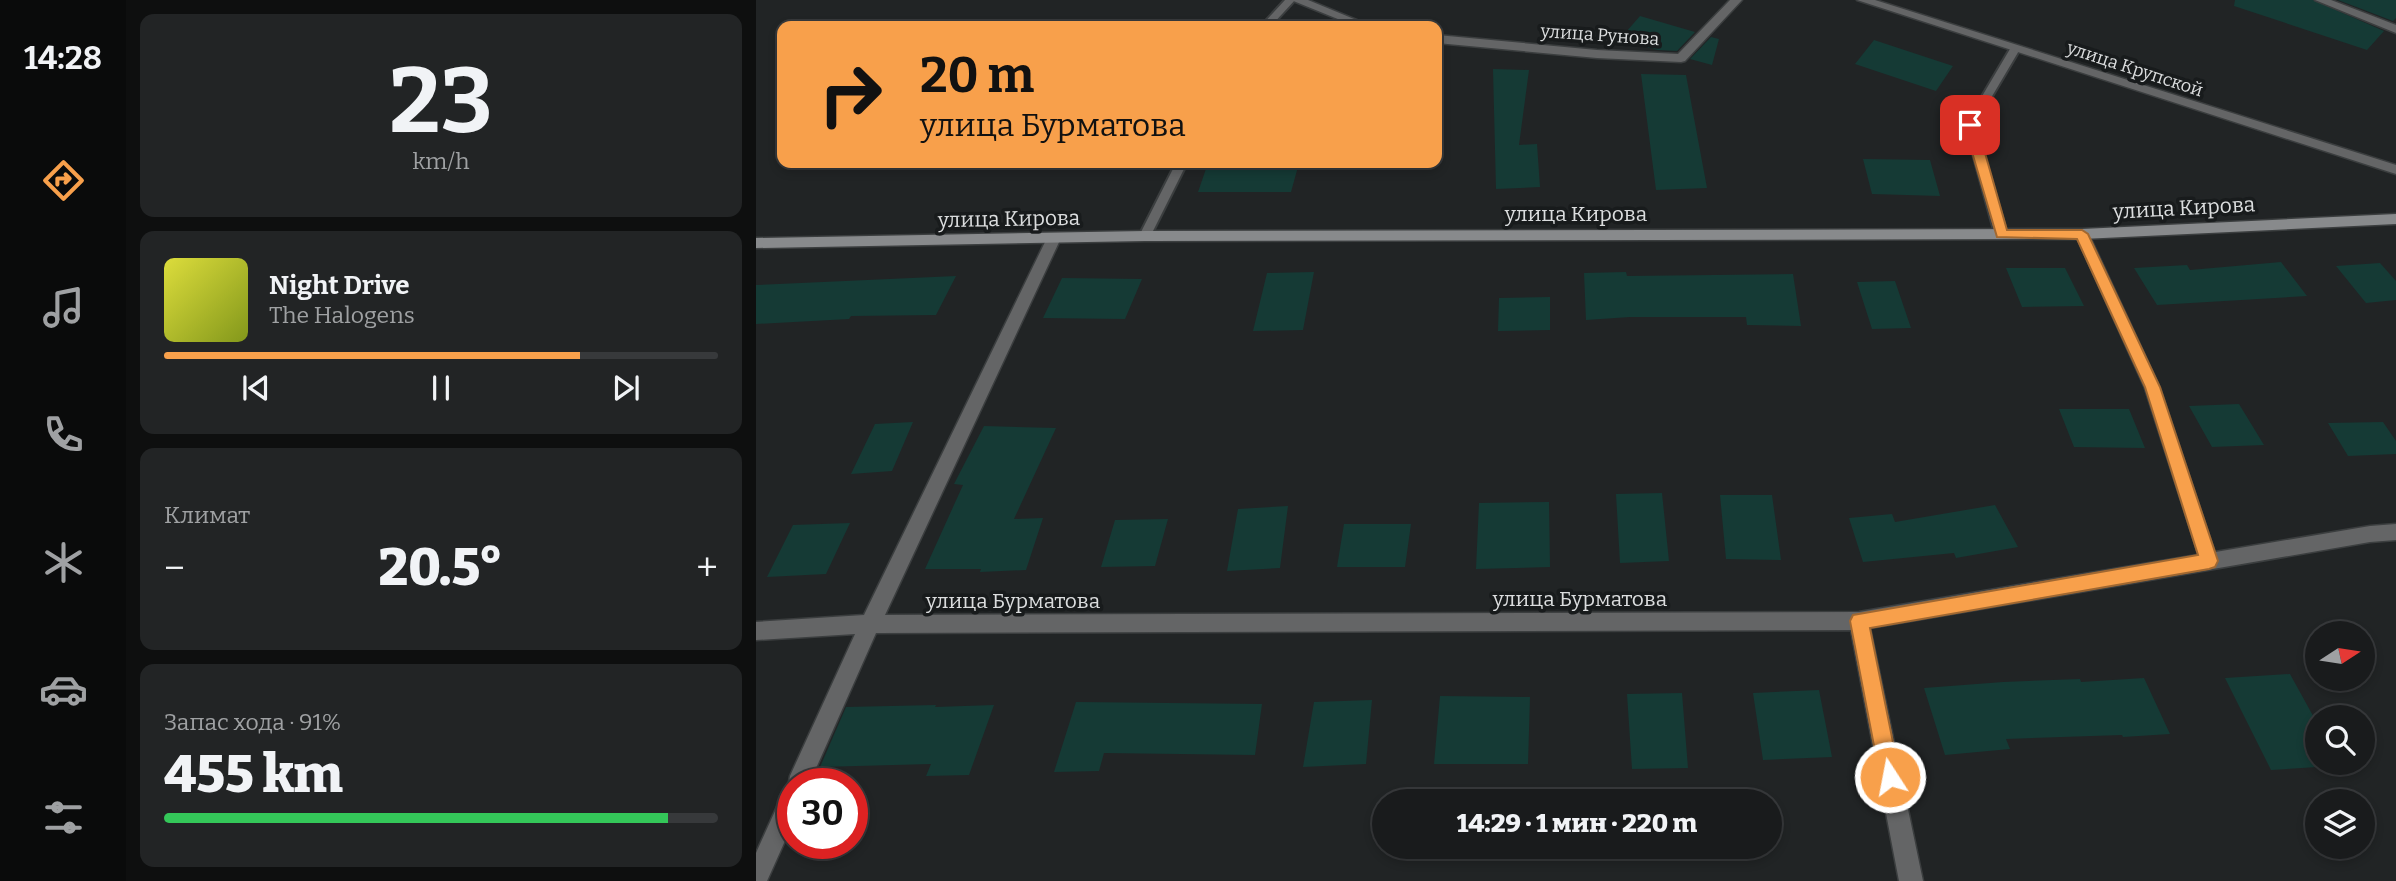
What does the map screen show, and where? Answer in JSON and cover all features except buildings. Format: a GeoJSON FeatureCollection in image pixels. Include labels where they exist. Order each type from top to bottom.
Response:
{"type":"FeatureCollection","features":[{"type":"Feature","properties":{"kind":"main road","name":"улица Кирова"},"geometry":{"type":"LineString","coordinates":[[756,243],[1053,240],[1145,236],[2082,234],[2396,219]]}},
{"type":"Feature","properties":{"kind":"street"},"geometry":{"type":"LineString","coordinates":[[1297,0],[1352,21]]}},
{"type":"Feature","properties":{"kind":"street","name":"улица Рунова"},"geometry":{"type":"LineString","coordinates":[[1442,39],[1597,54],[1681,58],[1737,0]]}},
{"type":"Feature","properties":{"kind":"street","name":"улица Крупской"},"geometry":{"type":"LineString","coordinates":[[1863,0],[2396,170]]}},
{"type":"Feature","properties":{"kind":"street"},"geometry":{"type":"LineString","coordinates":[[2321,0],[2396,29]]}},
{"type":"Feature","properties":{"kind":"street"},"geometry":{"type":"LineString","coordinates":[[806,768],[870,624],[1053,240]]}},
{"type":"Feature","properties":{"kind":"street","name":"улица Бурматова"},"geometry":{"type":"LineString","coordinates":[[756,631],[870,624],[1859,621],[2370,534],[2396,532]]}},
{"type":"Feature","properties":{"kind":"street"},"geometry":{"type":"LineString","coordinates":[[2370,534],[2396,547]]}},
{"type":"Feature","properties":{"kind":"street"},"geometry":{"type":"LineString","coordinates":[[1859,621],[1911,881]]}},
{"type":"Feature","properties":{"kind":"street"},"geometry":{"type":"LineString","coordinates":[[756,879],[777,832]]}},
{"type":"Feature","properties":{"kind":"lane"},"geometry":{"type":"LineString","coordinates":[[1271,21],[1290,0]]}},
{"type":"Feature","properties":{"kind":"lane"},"geometry":{"type":"LineString","coordinates":[[2001,234],[1970,125],[2015,49]]}},
{"type":"Feature","properties":{"kind":"lane"},"geometry":{"type":"LineString","coordinates":[[1145,236],[1179,168]]}},
{"type":"Feature","properties":{"kind":"lane"},"geometry":{"type":"LineString","coordinates":[[2082,234],[2152,387],[2209,561]]}},
{"type":"Feature","properties":{"kind":"route"},"geometry":{"type":"LineString","coordinates":[[1890,777],[1859,621],[2209,561],[2152,387],[2082,234],[2001,234],[1970,125]]}}]}
